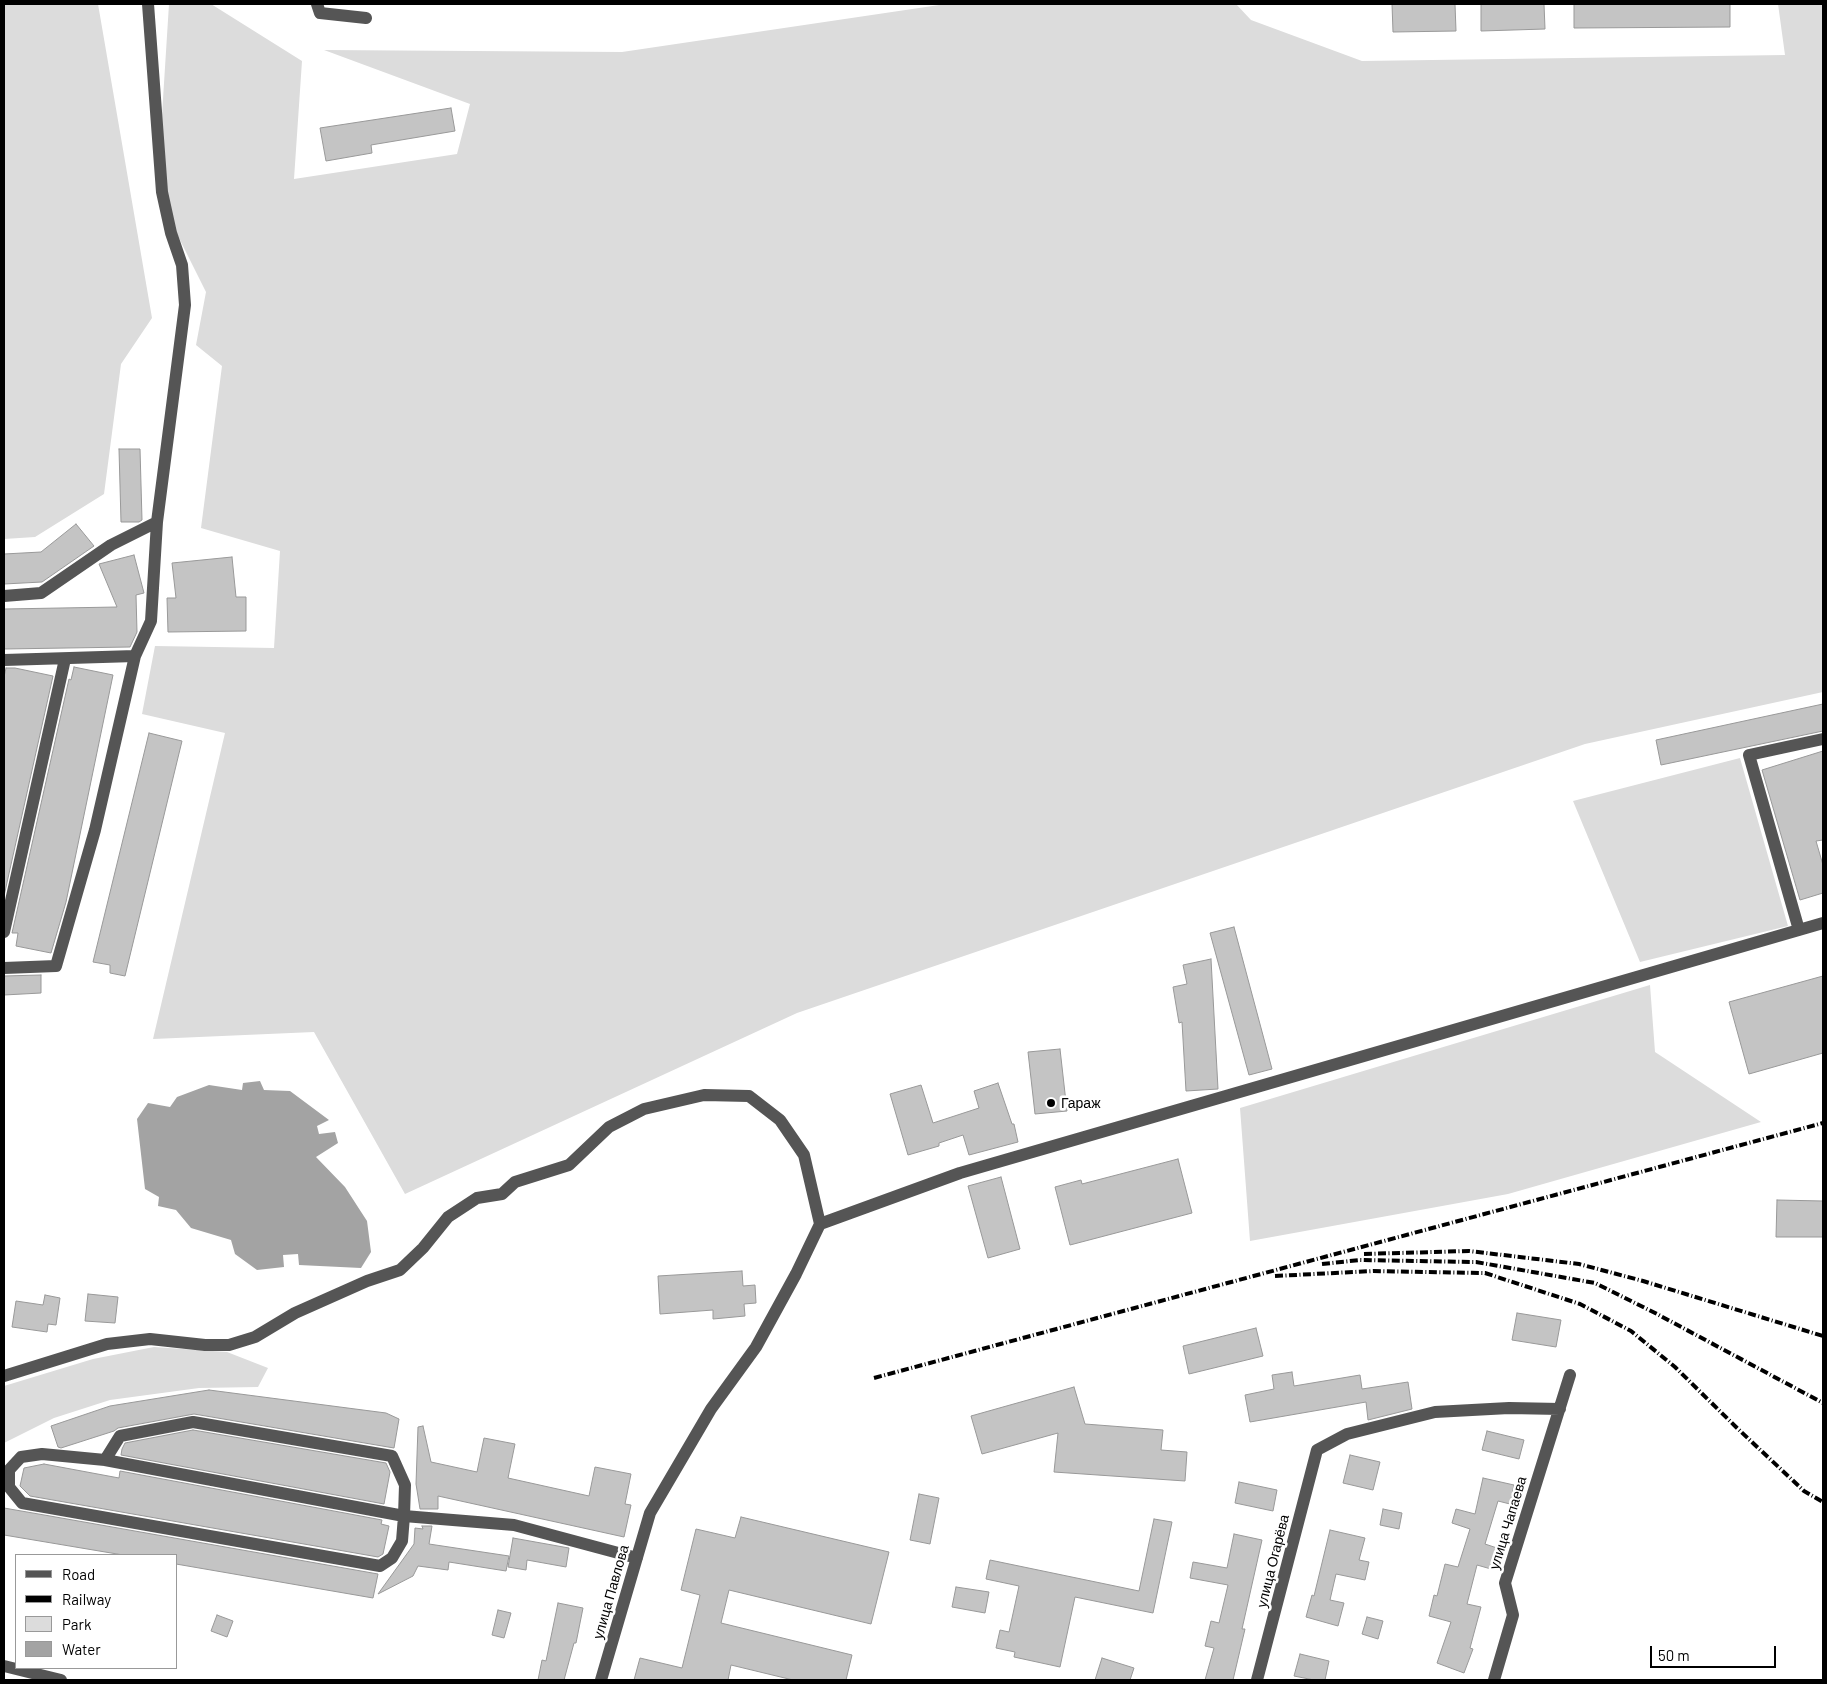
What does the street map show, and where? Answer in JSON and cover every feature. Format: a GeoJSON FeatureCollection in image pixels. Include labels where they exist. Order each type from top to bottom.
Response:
{"type":"FeatureCollection","features":[{"type":"Feature","properties":{"kind":"street"},"geometry":{"type":"LineString","coordinates":[[4,968],[56,966],[95,830],[135,656],[151,621],[157,522],[185,305],[182,265],[171,234],[162,192],[148,4]]}},
{"type":"Feature","properties":{"kind":"street"},"geometry":{"type":"LineString","coordinates":[[317,4],[320,13],[366,18]]}},
{"type":"Feature","properties":{"kind":"street"},"geometry":{"type":"LineString","coordinates":[[4,596],[41,593],[111,545],[157,522]]}},
{"type":"Feature","properties":{"kind":"street"},"geometry":{"type":"LineString","coordinates":[[4,660],[135,656]]}},
{"type":"Feature","properties":{"kind":"street"},"geometry":{"type":"LineString","coordinates":[[4,932],[65,658]]}},
{"type":"Feature","properties":{"kind":"street"},"geometry":{"type":"LineString","coordinates":[[1799,930],[1749,755],[1823,739]]}},
{"type":"Feature","properties":{"kind":"street"},"geometry":{"type":"LineString","coordinates":[[4,1376],[107,1344],[150,1339],[206,1345],[229,1345],[255,1337],[295,1313],[367,1281],[400,1270],[423,1248],[448,1217],[477,1198],[502,1194],[515,1182],[570,1165],[609,1127],[644,1109],[704,1095],[749,1096],[780,1120],[804,1155],[820,1224],[960,1173],[1823,923]]}},
{"type":"Feature","properties":{"kind":"street","name":"улица Павлова"},"geometry":{"type":"LineString","coordinates":[[601,1680],[650,1513],[711,1409],[756,1346],[796,1274],[820,1224]]}},
{"type":"Feature","properties":{"kind":"street","name":"улица Чапаева"},"geometry":{"type":"LineString","coordinates":[[1494,1680],[1513,1616],[1505,1583],[1570,1375]]}},
{"type":"Feature","properties":{"kind":"street","name":"улица Огарёва"},"geometry":{"type":"LineString","coordinates":[[1257,1680],[1317,1450],[1347,1434],[1434,1412],[1509,1408],[1560,1410]]}},
{"type":"Feature","properties":{"kind":"street"},"geometry":{"type":"LineString","coordinates":[[105,1460],[120,1436],[193,1422],[392,1456],[405,1485],[404,1516],[402,1541],[392,1558],[380,1566],[22,1503],[9,1488],[9,1470],[21,1457],[42,1454],[105,1460],[404,1516],[514,1525],[637,1558]]}},
{"type":"Feature","properties":{"kind":"street"},"geometry":{"type":"LineString","coordinates":[[16,1669],[61,1680]]}},
{"type":"Feature","properties":{"kind":"green space"},"geometry":{"type":"Polygon","coordinates":[[[4,4],[98,4],[152,318],[121,364],[104,494],[35,537],[4,539],[4,4]]]}},
{"type":"Feature","properties":{"kind":"green space"},"geometry":{"type":"Polygon","coordinates":[[[169,4],[211,4],[302,61],[294,179],[457,154],[470,104],[324,50],[622,52],[946,4],[1236,4],[1251,20],[1362,61],[1785,55],[1778,4],[1823,4],[1823,692],[1585,744],[797,1013],[405,1194],[314,1032],[153,1039],[225,733],[142,714],[155,646],[274,648],[280,551],[201,528],[222,366],[196,345],[206,292],[157,194],[169,4]]]}},
{"type":"Feature","properties":{"kind":"green space"},"geometry":{"type":"Polygon","coordinates":[[[1740,758],[1788,926],[1640,962],[1573,801],[1740,758]]]}},
{"type":"Feature","properties":{"kind":"green space"},"geometry":{"type":"Polygon","coordinates":[[[1650,985],[1655,1052],[1761,1122],[1508,1194],[1250,1241],[1240,1108],[1650,985]]]}},
{"type":"Feature","properties":{"kind":"green space"},"geometry":{"type":"Polygon","coordinates":[[[154,1347],[227,1352],[268,1368],[258,1387],[199,1388],[110,1400],[54,1418],[4,1443],[4,1386],[93,1359],[154,1347]]]}},
{"type":"Feature","properties":{"kind":"water"},"geometry":{"type":"Polygon","coordinates":[[[260,1081],[264,1090],[290,1091],[329,1120],[317,1126],[319,1134],[335,1132],[338,1143],[316,1157],[345,1187],[367,1221],[371,1252],[361,1268],[299,1265],[298,1254],[283,1255],[284,1267],[257,1270],[235,1254],[231,1240],[191,1228],[176,1210],[158,1206],[159,1197],[145,1189],[137,1119],[148,1103],[170,1107],[177,1097],[209,1085],[242,1090],[243,1083],[260,1081]]]}},
{"type":"Feature","properties":{"kind":"building"},"geometry":{"type":"Polygon","coordinates":[[[1392,4],[1455,4],[1456,31],[1393,32],[1392,4]]]}},
{"type":"Feature","properties":{"kind":"building"},"geometry":{"type":"Polygon","coordinates":[[[1481,4],[1544,4],[1545,29],[1481,31],[1481,4]]]}},
{"type":"Feature","properties":{"kind":"building"},"geometry":{"type":"Polygon","coordinates":[[[1574,4],[1730,4],[1730,27],[1574,28],[1574,4]]]}},
{"type":"Feature","properties":{"kind":"building"},"geometry":{"type":"Polygon","coordinates":[[[451,108],[455,131],[371,145],[372,153],[326,161],[320,128],[451,108]]]}},
{"type":"Feature","properties":{"kind":"building"},"geometry":{"type":"Polygon","coordinates":[[[119,449],[140,449],[142,520],[139,522],[121,522],[119,449]]]}},
{"type":"Feature","properties":{"kind":"building"},"geometry":{"type":"Polygon","coordinates":[[[76,524],[94,546],[42,582],[4,584],[4,554],[41,552],[76,524]]]}},
{"type":"Feature","properties":{"kind":"building"},"geometry":{"type":"Polygon","coordinates":[[[134,555],[144,593],[136,595],[137,632],[130,647],[4,649],[4,609],[117,607],[99,564],[134,555]]]}},
{"type":"Feature","properties":{"kind":"building"},"geometry":{"type":"Polygon","coordinates":[[[232,557],[236,597],[246,597],[246,631],[168,632],[167,598],[176,598],[172,563],[232,557]]]}},
{"type":"Feature","properties":{"kind":"building"},"geometry":{"type":"Polygon","coordinates":[[[74,667],[113,675],[66,902],[51,953],[16,946],[18,933],[12,933],[69,679],[71,680],[74,667]]]}},
{"type":"Feature","properties":{"kind":"building"},"geometry":{"type":"Polygon","coordinates":[[[6,668],[15,668],[53,676],[4,896],[4,677],[6,668]]]}},
{"type":"Feature","properties":{"kind":"building"},"geometry":{"type":"Polygon","coordinates":[[[1823,704],[1823,731],[1661,765],[1656,740],[1823,704]]]}},
{"type":"Feature","properties":{"kind":"building"},"geometry":{"type":"Polygon","coordinates":[[[149,733],[182,741],[125,976],[110,973],[110,965],[93,962],[149,733]]]}},
{"type":"Feature","properties":{"kind":"building"},"geometry":{"type":"Polygon","coordinates":[[[1823,751],[1823,840],[1816,841],[1823,865],[1823,893],[1800,900],[1762,770],[1823,751]]]}},
{"type":"Feature","properties":{"kind":"building"},"geometry":{"type":"Polygon","coordinates":[[[1234,927],[1272,1069],[1249,1075],[1210,933],[1234,927]]]}},
{"type":"Feature","properties":{"kind":"building"},"geometry":{"type":"Polygon","coordinates":[[[1211,959],[1218,1089],[1186,1091],[1182,1022],[1179,1023],[1173,987],[1187,984],[1183,965],[1211,959]]]}},
{"type":"Feature","properties":{"kind":"building"},"geometry":{"type":"Polygon","coordinates":[[[41,975],[41,993],[4,995],[4,976],[41,975]]]}},
{"type":"Feature","properties":{"kind":"building"},"geometry":{"type":"Polygon","coordinates":[[[1823,976],[1823,1053],[1749,1074],[1729,1002],[1823,976]]]}},
{"type":"Feature","properties":{"kind":"building"},"geometry":{"type":"Polygon","coordinates":[[[1060,1049],[1067,1111],[1035,1114],[1028,1052],[1060,1049]]]}},
{"type":"Feature","properties":{"kind":"building"},"geometry":{"type":"Polygon","coordinates":[[[998,1083],[1012,1124],[1014,1124],[1018,1142],[969,1155],[963,1135],[939,1143],[939,1146],[908,1155],[890,1094],[921,1085],[933,1123],[979,1108],[974,1091],[998,1083]]]}},
{"type":"Feature","properties":{"kind":"building"},"geometry":{"type":"Polygon","coordinates":[[[1178,1159],[1192,1213],[1070,1245],[1055,1187],[1081,1180],[1082,1184],[1178,1159]]]}},
{"type":"Feature","properties":{"kind":"building"},"geometry":{"type":"Polygon","coordinates":[[[1001,1177],[1020,1249],[988,1258],[968,1186],[1001,1177]]]}},
{"type":"Feature","properties":{"kind":"building"},"geometry":{"type":"Polygon","coordinates":[[[1777,1200],[1823,1201],[1823,1237],[1776,1237],[1777,1200]]]}},
{"type":"Feature","properties":{"kind":"building"},"geometry":{"type":"Polygon","coordinates":[[[742,1271],[743,1286],[755,1285],[756,1303],[744,1304],[745,1316],[713,1319],[713,1310],[660,1314],[658,1276],[742,1271]]]}},
{"type":"Feature","properties":{"kind":"building"},"geometry":{"type":"Polygon","coordinates":[[[88,1294],[118,1297],[115,1323],[85,1321],[88,1294]]]}},
{"type":"Feature","properties":{"kind":"building"},"geometry":{"type":"Polygon","coordinates":[[[45,1295],[60,1298],[56,1325],[48,1324],[47,1332],[12,1327],[16,1301],[43,1305],[45,1295]]]}},
{"type":"Feature","properties":{"kind":"building"},"geometry":{"type":"Polygon","coordinates":[[[1517,1313],[1561,1320],[1556,1347],[1512,1340],[1517,1313]]]}},
{"type":"Feature","properties":{"kind":"building"},"geometry":{"type":"Polygon","coordinates":[[[1256,1328],[1263,1356],[1189,1374],[1183,1346],[1256,1328]]]}},
{"type":"Feature","properties":{"kind":"building"},"geometry":{"type":"Polygon","coordinates":[[[1292,1372],[1294,1386],[1360,1375],[1362,1389],[1408,1382],[1412,1409],[1368,1420],[1366,1402],[1250,1422],[1245,1395],[1274,1389],[1272,1375],[1292,1372]]]}},
{"type":"Feature","properties":{"kind":"building"},"geometry":{"type":"Polygon","coordinates":[[[1074,1387],[1085,1424],[1163,1430],[1161,1450],[1187,1452],[1185,1481],[1054,1472],[1058,1433],[982,1454],[971,1416],[1074,1387]]]}},
{"type":"Feature","properties":{"kind":"building"},"geometry":{"type":"Polygon","coordinates":[[[209,1390],[386,1413],[399,1419],[394,1448],[194,1414],[118,1428],[114,1431],[61,1448],[58,1447],[51,1426],[110,1406],[209,1390]]]}},
{"type":"Feature","properties":{"kind":"building"},"geometry":{"type":"Polygon","coordinates":[[[423,1426],[431,1462],[477,1472],[484,1438],[515,1444],[508,1478],[589,1496],[595,1467],[631,1474],[625,1504],[631,1505],[624,1537],[438,1496],[438,1509],[420,1509],[416,1484],[418,1427],[423,1426]]]}},
{"type":"Feature","properties":{"kind":"building"},"geometry":{"type":"Polygon","coordinates":[[[193,1430],[386,1463],[390,1472],[384,1504],[121,1455],[125,1443],[193,1430]]]}},
{"type":"Feature","properties":{"kind":"building"},"geometry":{"type":"Polygon","coordinates":[[[1487,1431],[1524,1440],[1519,1459],[1482,1450],[1487,1431]]]}},
{"type":"Feature","properties":{"kind":"building"},"geometry":{"type":"Polygon","coordinates":[[[1350,1455],[1380,1462],[1373,1490],[1343,1483],[1350,1455]]]}},
{"type":"Feature","properties":{"kind":"building"},"geometry":{"type":"Polygon","coordinates":[[[44,1464],[119,1478],[120,1471],[382,1520],[381,1524],[389,1526],[383,1554],[378,1557],[30,1496],[20,1486],[24,1468],[44,1464]]]}},
{"type":"Feature","properties":{"kind":"building"},"geometry":{"type":"Polygon","coordinates":[[[1483,1478],[1514,1485],[1510,1504],[1498,1501],[1485,1544],[1497,1548],[1491,1569],[1477,1565],[1467,1604],[1481,1607],[1470,1648],[1473,1649],[1464,1673],[1437,1663],[1451,1622],[1429,1616],[1434,1595],[1437,1596],[1445,1564],[1458,1567],[1470,1529],[1452,1523],[1456,1509],[1475,1514],[1483,1478]]]}},
{"type":"Feature","properties":{"kind":"building"},"geometry":{"type":"Polygon","coordinates":[[[1239,1482],[1277,1490],[1273,1511],[1235,1503],[1239,1482]]]}},
{"type":"Feature","properties":{"kind":"building"},"geometry":{"type":"Polygon","coordinates":[[[919,1494],[939,1498],[930,1544],[910,1540],[919,1494]]]}},
{"type":"Feature","properties":{"kind":"building"},"geometry":{"type":"Polygon","coordinates":[[[4,1508],[378,1574],[373,1598],[178,1564],[178,1554],[117,1554],[4,1535],[4,1508]]]}},
{"type":"Feature","properties":{"kind":"building"},"geometry":{"type":"Polygon","coordinates":[[[1383,1509],[1402,1513],[1399,1529],[1380,1525],[1383,1509]]]}},
{"type":"Feature","properties":{"kind":"building"},"geometry":{"type":"Polygon","coordinates":[[[741,1517],[889,1552],[871,1624],[729,1590],[721,1623],[852,1655],[846,1680],[793,1680],[731,1665],[728,1680],[634,1680],[640,1658],[682,1668],[700,1595],[681,1590],[696,1529],[735,1538],[741,1517]]]}},
{"type":"Feature","properties":{"kind":"building"},"geometry":{"type":"Polygon","coordinates":[[[1154,1519],[1172,1522],[1153,1613],[1075,1597],[1060,1667],[1014,1657],[1015,1652],[996,1648],[1000,1630],[1009,1632],[1019,1586],[986,1579],[990,1560],[1139,1591],[1154,1519]]]}},
{"type":"Feature","properties":{"kind":"building"},"geometry":{"type":"Polygon","coordinates":[[[422,1526],[432,1526],[429,1544],[509,1556],[506,1571],[449,1562],[448,1570],[418,1566],[413,1576],[378,1594],[414,1544],[415,1528],[423,1529],[422,1526]]]}},
{"type":"Feature","properties":{"kind":"building"},"geometry":{"type":"Polygon","coordinates":[[[1330,1530],[1365,1538],[1359,1560],[1369,1562],[1365,1580],[1336,1574],[1330,1600],[1344,1603],[1338,1626],[1306,1617],[1312,1595],[1314,1596],[1330,1530]]]}},
{"type":"Feature","properties":{"kind":"building"},"geometry":{"type":"Polygon","coordinates":[[[1234,1534],[1262,1540],[1242,1629],[1245,1629],[1233,1680],[1205,1680],[1214,1648],[1205,1646],[1211,1621],[1219,1623],[1228,1585],[1190,1578],[1193,1562],[1227,1568],[1234,1534]]]}},
{"type":"Feature","properties":{"kind":"building"},"geometry":{"type":"Polygon","coordinates":[[[513,1538],[569,1548],[566,1567],[527,1560],[526,1570],[508,1567],[513,1538]]]}},
{"type":"Feature","properties":{"kind":"building"},"geometry":{"type":"Polygon","coordinates":[[[956,1587],[989,1592],[985,1613],[952,1607],[956,1587]]]}},
{"type":"Feature","properties":{"kind":"building"},"geometry":{"type":"Polygon","coordinates":[[[558,1603],[583,1608],[576,1643],[574,1643],[564,1680],[538,1680],[542,1660],[546,1661],[558,1603]]]}},
{"type":"Feature","properties":{"kind":"building"},"geometry":{"type":"Polygon","coordinates":[[[498,1610],[511,1613],[504,1638],[492,1635],[498,1610]]]}},
{"type":"Feature","properties":{"kind":"building"},"geometry":{"type":"Polygon","coordinates":[[[217,1615],[233,1621],[227,1637],[211,1631],[217,1615]]]}},
{"type":"Feature","properties":{"kind":"building"},"geometry":{"type":"Polygon","coordinates":[[[1367,1617],[1383,1621],[1378,1639],[1362,1634],[1367,1617]]]}},
{"type":"Feature","properties":{"kind":"building"},"geometry":{"type":"Polygon","coordinates":[[[1300,1654],[1329,1661],[1325,1680],[1294,1676],[1300,1654]]]}},
{"type":"Feature","properties":{"kind":"building"},"geometry":{"type":"Polygon","coordinates":[[[1102,1658],[1134,1668],[1130,1680],[1095,1680],[1102,1658]]]}},
{"type":"Feature","properties":{"kind":"railway"},"geometry":{"type":"LineString","coordinates":[[874,1378],[1823,1123]]}},
{"type":"Feature","properties":{"kind":"railway"},"geometry":{"type":"LineString","coordinates":[[1364,1254],[1469,1251],[1579,1264],[1643,1281],[1823,1336]]}},
{"type":"Feature","properties":{"kind":"railway"},"geometry":{"type":"LineString","coordinates":[[1322,1264],[1360,1260],[1476,1262],[1595,1283],[1823,1403]]}},
{"type":"Feature","properties":{"kind":"railway"},"geometry":{"type":"LineString","coordinates":[[1275,1276],[1373,1271],[1485,1273],[1580,1304],[1631,1331],[1675,1367],[1804,1491],[1823,1502]]}},
{"type":"Feature","properties":{"kind":"place","name":"Гараж"},"geometry":{"type":"Point","coordinates":[1051,1103]}}]}
